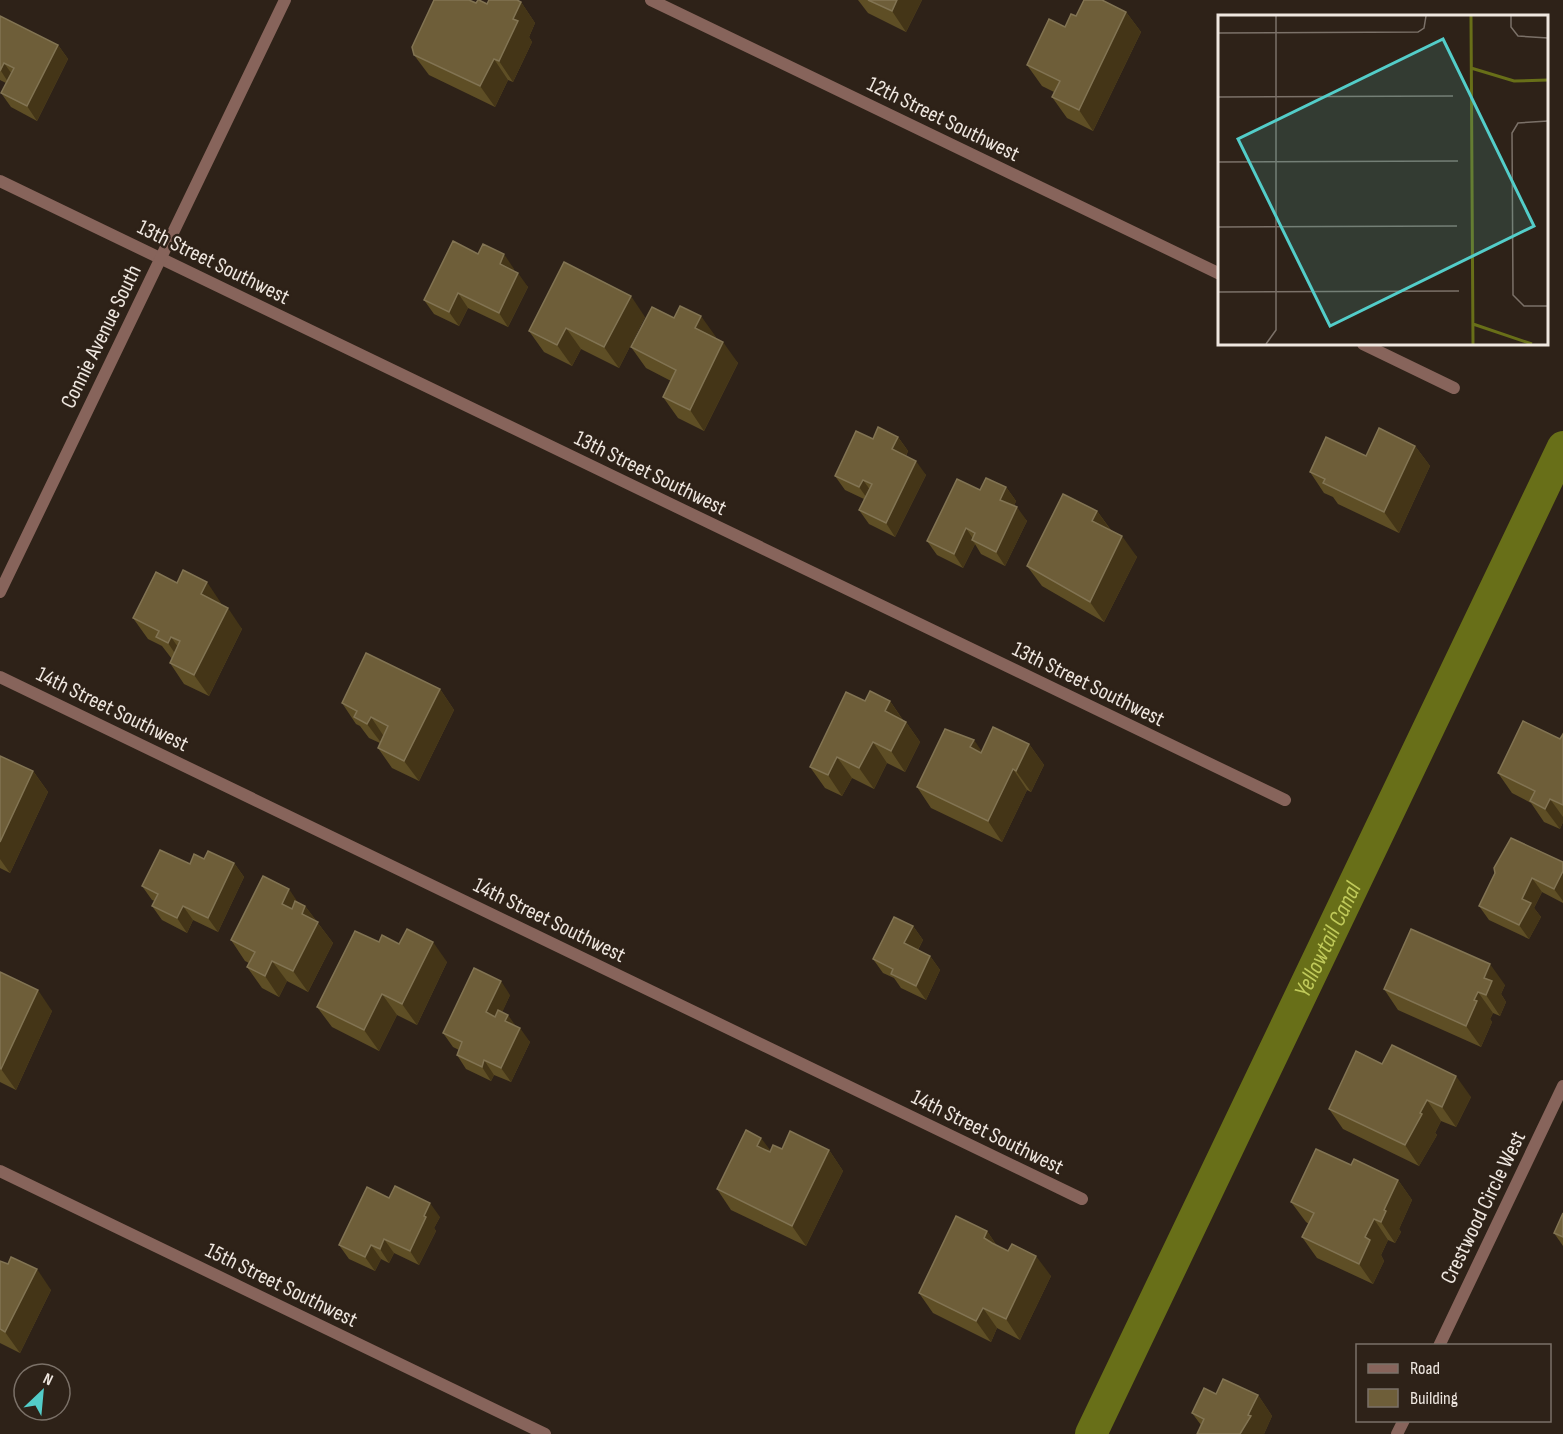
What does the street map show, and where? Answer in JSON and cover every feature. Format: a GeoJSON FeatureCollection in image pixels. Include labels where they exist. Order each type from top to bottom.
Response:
{"type":"FeatureCollection","features":[{"type":"Feature","properties":{"kind":"street","name":"Connie Avenue South"},"geometry":{"type":"LineString","coordinates":[[0,592],[285,0]]}},
{"type":"Feature","properties":{"kind":"street","name":"12th Street Southwest"},"geometry":{"type":"LineString","coordinates":[[651,0],[1218,273]]}},
{"type":"Feature","properties":{"kind":"street","name":"13th Street Southwest"},"geometry":{"type":"LineString","coordinates":[[0,181],[1285,800]]}},
{"type":"Feature","properties":{"kind":"street"},"geometry":{"type":"LineString","coordinates":[[1365,345],[1454,388]]}},
{"type":"Feature","properties":{"kind":"street","name":"14th Street Southwest"},"geometry":{"type":"LineString","coordinates":[[0,677],[1082,1199]]}},
{"type":"Feature","properties":{"kind":"street","name":"Crestwood Circle West"},"geometry":{"type":"LineString","coordinates":[[1440,1344],[1563,1086]]}},
{"type":"Feature","properties":{"kind":"street","name":"15th Street Southwest"},"geometry":{"type":"LineString","coordinates":[[0,1171],[545,1434]]}},
{"type":"Feature","properties":{"kind":"building"},"geometry":{"type":"Polygon","coordinates":[[[434,0],[469,0],[476,3],[479,0],[487,4],[489,0],[521,2],[513,19],[518,21],[499,61],[494,59],[480,86],[414,55],[412,47],[434,0]]]}},
{"type":"Feature","properties":{"kind":"building"},"geometry":{"type":"Polygon","coordinates":[[[868,0],[897,0],[892,11],[868,0]]]}},
{"type":"Feature","properties":{"kind":"building"},"geometry":{"type":"Polygon","coordinates":[[[1084,0],[1102,0],[1126,12],[1079,110],[1052,97],[1060,81],[1027,65],[1049,19],[1065,27],[1071,14],[1076,16],[1084,0]]]}},
{"type":"Feature","properties":{"kind":"building"},"geometry":{"type":"Polygon","coordinates":[[[0,16],[58,45],[27,106],[1,93],[14,68],[4,63],[0,71],[0,16]]]}},
{"type":"Feature","properties":{"kind":"building"},"geometry":{"type":"Polygon","coordinates":[[[453,241],[478,254],[483,244],[504,254],[500,264],[518,273],[499,313],[458,293],[449,312],[424,300],[453,241]]]}},
{"type":"Feature","properties":{"kind":"building"},"geometry":{"type":"Polygon","coordinates":[[[564,262],[631,296],[604,347],[566,328],[557,345],[529,331],[564,262]]]}},
{"type":"Feature","properties":{"kind":"building"},"geometry":{"type":"Polygon","coordinates":[[[680,306],[701,316],[695,328],[723,342],[690,410],[663,397],[676,370],[631,347],[652,307],[674,318],[680,306]]]}},
{"type":"Feature","properties":{"kind":"building"},"geometry":{"type":"Polygon","coordinates":[[[878,427],[898,437],[892,449],[916,461],[886,523],[859,510],[872,484],[863,480],[859,487],[835,476],[856,431],[873,439],[878,427]]]}},
{"type":"Feature","properties":{"kind":"building"},"geometry":{"type":"Polygon","coordinates":[[[1379,428],[1415,446],[1384,512],[1323,483],[1325,479],[1310,472],[1326,437],[1366,456],[1379,428]]]}},
{"type":"Feature","properties":{"kind":"building"},"geometry":{"type":"Polygon","coordinates":[[[986,478],[1006,487],[1000,500],[1017,507],[996,552],[972,540],[975,533],[966,528],[954,554],[927,541],[957,479],[980,490],[986,478]]]}},
{"type":"Feature","properties":{"kind":"building"},"geometry":{"type":"Polygon","coordinates":[[[1063,494],[1097,511],[1092,521],[1122,536],[1090,602],[1027,566],[1063,494]]]}},
{"type":"Feature","properties":{"kind":"building"},"geometry":{"type":"Polygon","coordinates":[[[183,570],[207,582],[201,594],[228,608],[194,675],[170,663],[180,641],[171,637],[168,643],[156,637],[159,631],[133,618],[156,572],[177,583],[183,570]]]}},
{"type":"Feature","properties":{"kind":"building"},"geometry":{"type":"Polygon","coordinates":[[[366,653],[440,689],[404,761],[378,748],[388,726],[371,717],[367,724],[354,717],[357,711],[342,703],[366,653]]]}},
{"type":"Feature","properties":{"kind":"building"},"geometry":{"type":"Polygon","coordinates":[[[870,691],[890,701],[885,711],[906,722],[891,751],[873,742],[859,768],[837,757],[828,775],[810,767],[846,692],[865,701],[870,691]]]}},
{"type":"Feature","properties":{"kind":"building"},"geometry":{"type":"Polygon","coordinates":[[[1523,721],[1560,739],[1563,734],[1563,805],[1550,799],[1545,809],[1530,801],[1535,791],[1498,773],[1523,721]]]}},
{"type":"Feature","properties":{"kind":"building"},"geometry":{"type":"Polygon","coordinates":[[[993,727],[1029,744],[1016,771],[1013,769],[988,821],[917,787],[945,729],[974,740],[970,747],[981,753],[993,727]]]}},
{"type":"Feature","properties":{"kind":"building"},"geometry":{"type":"Polygon","coordinates":[[[0,756],[33,771],[0,842],[0,756]]]}},
{"type":"Feature","properties":{"kind":"building"},"geometry":{"type":"Polygon","coordinates":[[[1511,838],[1563,862],[1563,871],[1554,889],[1532,878],[1522,899],[1531,903],[1519,925],[1479,906],[1495,873],[1494,868],[1511,838]]]}},
{"type":"Feature","properties":{"kind":"building"},"geometry":{"type":"Polygon","coordinates":[[[160,850],[190,864],[194,854],[204,859],[208,851],[234,863],[208,918],[183,906],[177,918],[152,906],[158,894],[142,886],[160,850]]]}},
{"type":"Feature","properties":{"kind":"building"},"geometry":{"type":"Polygon","coordinates":[[[263,876],[289,889],[282,904],[292,909],[295,901],[305,906],[302,914],[318,922],[293,971],[272,961],[265,976],[247,967],[255,952],[231,940],[263,876]]]}},
{"type":"Feature","properties":{"kind":"building"},"geometry":{"type":"Polygon","coordinates":[[[894,917],[913,926],[904,943],[930,956],[916,986],[891,974],[893,969],[873,959],[894,917]]]}},
{"type":"Feature","properties":{"kind":"building"},"geometry":{"type":"Polygon","coordinates":[[[407,929],[433,942],[402,1004],[382,994],[364,1030],[317,1007],[355,931],[379,942],[382,935],[399,944],[407,929]]]}},
{"type":"Feature","properties":{"kind":"building"},"geometry":{"type":"Polygon","coordinates":[[[1411,929],[1490,964],[1484,978],[1492,981],[1486,995],[1478,992],[1474,1000],[1477,1001],[1466,1026],[1384,989],[1411,929]]]}},
{"type":"Feature","properties":{"kind":"building"},"geometry":{"type":"Polygon","coordinates":[[[474,968],[501,981],[486,1012],[495,1017],[498,1010],[508,1015],[505,1021],[520,1028],[501,1068],[484,1060],[482,1067],[457,1055],[462,1042],[443,1033],[474,968]]]}},
{"type":"Feature","properties":{"kind":"building"},"geometry":{"type":"Polygon","coordinates":[[[0,972],[38,990],[1,1069],[0,1068],[0,972]]]}},
{"type":"Feature","properties":{"kind":"building"},"geometry":{"type":"Polygon","coordinates":[[[1392,1045],[1456,1076],[1442,1107],[1427,1100],[1405,1145],[1329,1109],[1356,1051],[1382,1064],[1392,1045]]]}},
{"type":"Feature","properties":{"kind":"building"},"geometry":{"type":"Polygon","coordinates":[[[746,1130],[761,1138],[757,1146],[770,1152],[773,1145],[782,1149],[790,1131],[829,1150],[792,1226],[717,1189],[746,1130]]]}},
{"type":"Feature","properties":{"kind":"building"},"geometry":{"type":"Polygon","coordinates":[[[1316,1149],[1351,1165],[1354,1159],[1398,1180],[1381,1222],[1374,1219],[1365,1237],[1370,1240],[1359,1264],[1302,1237],[1314,1213],[1291,1202],[1316,1149]]]}},
{"type":"Feature","properties":{"kind":"building"},"geometry":{"type":"Polygon","coordinates":[[[395,1186],[430,1203],[410,1251],[384,1239],[380,1249],[371,1245],[365,1257],[339,1245],[367,1187],[389,1198],[395,1186]]]}},
{"type":"Feature","properties":{"kind":"building"},"geometry":{"type":"Polygon","coordinates":[[[1563,1213],[1563,1237],[1554,1233],[1563,1213]]]}},
{"type":"Feature","properties":{"kind":"building"},"geometry":{"type":"Polygon","coordinates":[[[956,1216],[987,1231],[984,1238],[1008,1251],[1012,1244],[1036,1256],[1006,1319],[983,1308],[976,1321],[919,1293],[956,1216]]]}},
{"type":"Feature","properties":{"kind":"building"},"geometry":{"type":"Polygon","coordinates":[[[11,1257],[37,1269],[5,1332],[0,1329],[0,1261],[8,1264],[11,1257]]]}},
{"type":"Feature","properties":{"kind":"building"},"geometry":{"type":"Polygon","coordinates":[[[1223,1379],[1258,1395],[1248,1415],[1251,1416],[1240,1434],[1197,1434],[1204,1419],[1192,1413],[1204,1388],[1216,1394],[1223,1379]]]}},
{"type":"Feature","properties":{"kind":"waterway","name":"Yellowtail Canal"},"geometry":{"type":"LineString","coordinates":[[1091,1434],[1563,447]]}}]}
